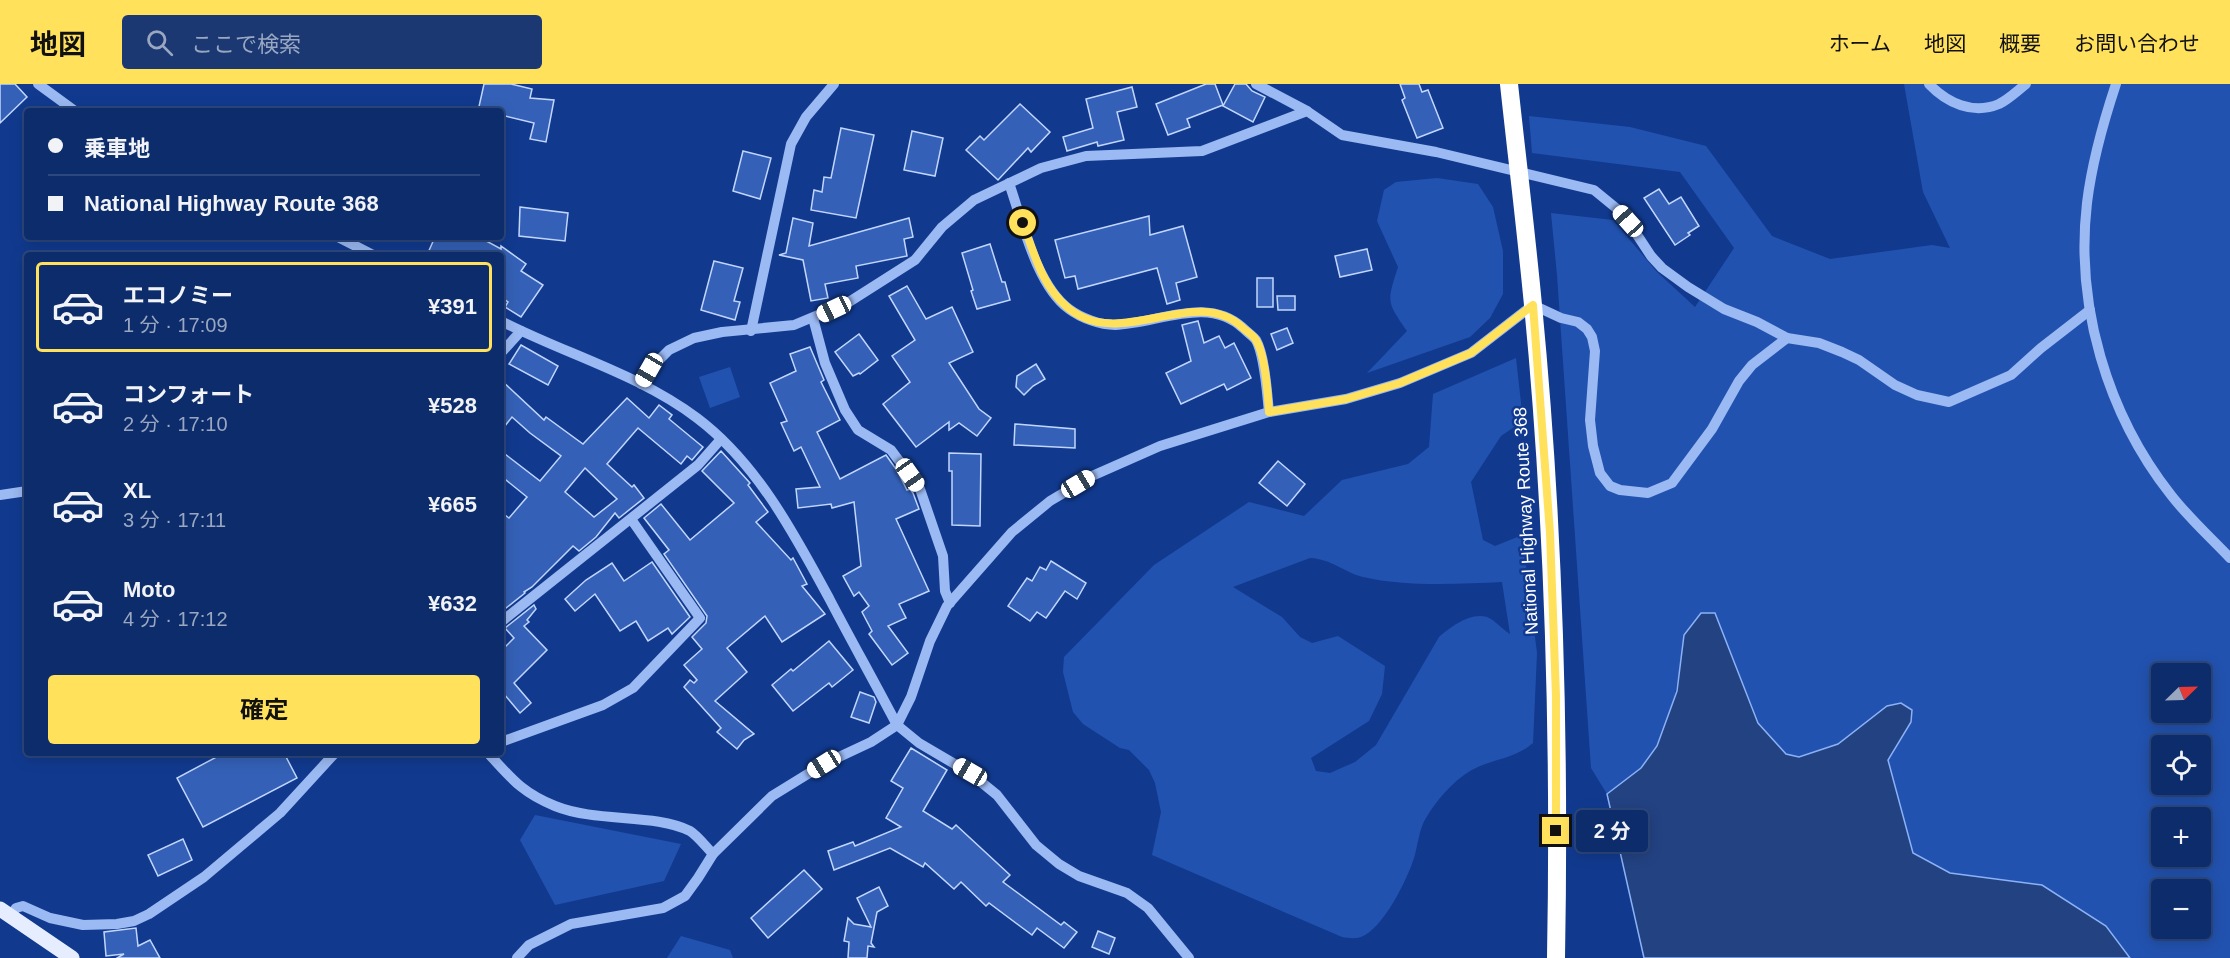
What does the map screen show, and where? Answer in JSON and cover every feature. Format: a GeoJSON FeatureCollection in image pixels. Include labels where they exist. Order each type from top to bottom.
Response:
{"type":"FeatureCollection","features":[{"type":"Feature","properties":{"kind":"highway","name":"National Highway Route 368"},"geometry":{"type":"LineString","coordinates":[[1509,84],[1533,305],[1550,533],[1556,696],[1556,958]]}},
{"type":"Feature","properties":{"kind":"main road"},"geometry":{"type":"LineString","coordinates":[[6,912],[72,958]]}},
{"type":"Feature","properties":{"kind":"street"},"geometry":{"type":"LineString","coordinates":[[38,84],[71,108]]}},
{"type":"Feature","properties":{"kind":"street"},"geometry":{"type":"LineString","coordinates":[[751,331],[791,144],[806,117],[834,84]]}},
{"type":"Feature","properties":{"kind":"street"},"geometry":{"type":"LineString","coordinates":[[1256,84],[1307,111],[1342,135],[1436,152],[1594,190],[1628,221],[1651,256],[1675,279],[1724,309],[1757,322],[1787,338],[1819,343],[1842,352],[1917,395],[1949,402],[2012,375],[2041,348],[2090,310]]}},
{"type":"Feature","properties":{"kind":"street"},"geometry":{"type":"LineString","coordinates":[[1929,84],[1954,103],[1968,108],[1983,108],[1997,105],[2026,84]]}},
{"type":"Feature","properties":{"kind":"street"},"geometry":{"type":"LineString","coordinates":[[2116,84],[2100,133],[2087,205],[2086,257],[2090,310],[2096,340],[2104,369],[2131,433],[2170,494],[2230,558]]}},
{"type":"Feature","properties":{"kind":"street"},"geometry":{"type":"LineString","coordinates":[[641,384],[649,370],[669,351],[694,338],[722,332],[751,331],[794,325],[849,302],[915,260],[942,226],[974,200],[1041,168],[1086,156],[1202,151],[1307,111]]}},
{"type":"Feature","properties":{"kind":"street"},"geometry":{"type":"LineString","coordinates":[[1009,183],[1040,273],[1068,308],[1089,320],[1114,325],[1184,312],[1215,314],[1237,323],[1256,340],[1266,376],[1269,412]]}},
{"type":"Feature","properties":{"kind":"street"},"geometry":{"type":"LineString","coordinates":[[344,240],[367,252]]}},
{"type":"Feature","properties":{"kind":"street"},"geometry":{"type":"LineString","coordinates":[[517,958],[529,945],[571,924],[663,908],[684,896],[713,854],[772,796],[824,764],[872,742],[897,725],[911,697],[930,641],[950,603],[1012,532],[1050,501],[1092,476],[1160,446],[1269,412],[1346,399],[1400,383],[1471,353],[1533,305],[1561,318],[1578,322],[1587,329],[1592,337],[1595,351],[1590,420],[1599,473],[1610,486],[1620,490],[1648,493],[1672,483],[1712,429],[1739,381],[1752,365],[1787,338]]}},
{"type":"Feature","properties":{"kind":"street"},"geometry":{"type":"LineString","coordinates":[[813,318],[825,363],[845,410],[858,429],[891,450],[920,489],[943,556],[945,591],[950,603]]}},
{"type":"Feature","properties":{"kind":"street"},"geometry":{"type":"LineString","coordinates":[[504,323],[641,384],[669,399],[698,418],[721,439],[757,479],[800,545],[897,725],[919,743],[970,772],[997,795],[1036,845],[1059,864],[1078,876],[1127,893],[1148,908],[1189,958]]}},
{"type":"Feature","properties":{"kind":"street"},"geometry":{"type":"LineString","coordinates":[[504,350],[521,332]]}},
{"type":"Feature","properties":{"kind":"street"},"geometry":{"type":"LineString","coordinates":[[504,620],[698,465],[721,439]]}},
{"type":"Feature","properties":{"kind":"street"},"geometry":{"type":"LineString","coordinates":[[0,495],[24,491]]}},
{"type":"Feature","properties":{"kind":"street"},"geometry":{"type":"LineString","coordinates":[[504,741],[603,705],[633,688],[700,618],[630,519]]}},
{"type":"Feature","properties":{"kind":"street"},"geometry":{"type":"LineString","coordinates":[[6,912],[23,906],[50,918],[82,925],[117,924],[134,921],[149,914],[204,877],[280,813],[332,756]]}},
{"type":"Feature","properties":{"kind":"street"},"geometry":{"type":"LineString","coordinates":[[491,756],[520,789],[556,807],[595,816],[666,823],[692,832],[713,854]]}},
{"type":"Feature","properties":{"kind":"shaded area"},"geometry":{"type":"Polygon","coordinates":[[[1904,84],[2230,84],[2230,958],[2130,958],[2106,926],[2042,885],[1950,873],[1913,853],[1888,760],[1911,722],[1887,706],[1838,744],[1799,757],[1786,754],[1759,723],[1715,613],[1684,635],[1680,669],[1667,723],[1661,740],[1642,768],[1607,794],[1591,768],[1551,213],[1613,220],[1657,272],[1695,307],[1734,248],[1680,172],[1532,153],[1529,116],[1630,127],[1706,146],[1772,236],[1830,259],[1932,245],[1950,248],[1923,192],[1904,84]]]}},
{"type":"Feature","properties":{"kind":"shaded area"},"geometry":{"type":"Polygon","coordinates":[[[1437,178],[1478,184],[1493,207],[1503,251],[1503,294],[1490,318],[1470,337],[1367,373],[1407,331],[1390,301],[1398,267],[1377,221],[1384,190],[1396,182],[1437,178]]]}},
{"type":"Feature","properties":{"kind":"shaded area"},"geometry":{"type":"Polygon","coordinates":[[[1516,358],[1523,421],[1501,436],[1471,482],[1483,540],[1495,546],[1520,536],[1524,550],[1537,653],[1533,743],[1518,753],[1470,771],[1445,792],[1424,822],[1411,867],[1386,914],[1378,924],[1361,937],[1342,937],[1152,855],[1161,812],[1155,783],[1149,770],[1129,750],[1120,748],[1083,724],[1073,712],[1063,672],[1064,657],[1154,565],[1249,502],[1304,516],[1342,480],[1408,464],[1429,447],[1433,394],[1516,358]],[[1310,558],[1233,587],[1282,617],[1300,637],[1312,643],[1338,636],[1385,666],[1382,694],[1369,721],[1311,758],[1316,771],[1330,773],[1355,762],[1376,745],[1439,637],[1444,633],[1461,621],[1481,616],[1490,618],[1510,634],[1502,582],[1432,584],[1379,580],[1356,575],[1318,559],[1310,558]]]}},
{"type":"Feature","properties":{"kind":"shaded area"},"geometry":{"type":"Polygon","coordinates":[[[730,367],[740,397],[710,408],[699,377],[730,367]]]}},
{"type":"Feature","properties":{"kind":"shaded area"},"geometry":{"type":"Polygon","coordinates":[[[1701,613],[1715,613],[1758,723],[1786,754],[1799,757],[1838,744],[1887,706],[1901,703],[1912,710],[1911,722],[1888,760],[1913,853],[1950,873],[2042,885],[2106,926],[2130,958],[1644,958],[1607,794],[1641,768],[1657,746],[1677,691],[1684,635],[1701,613]]]}},
{"type":"Feature","properties":{"kind":"shaded area"},"geometry":{"type":"Polygon","coordinates":[[[535,815],[681,844],[664,881],[555,905],[520,840],[535,815]]]}},
{"type":"Feature","properties":{"kind":"shaded area"},"geometry":{"type":"Polygon","coordinates":[[[681,936],[730,950],[733,958],[667,958],[681,936]]]}},
{"type":"Feature","properties":{"kind":"building"},"geometry":{"type":"Polygon","coordinates":[[[0,84],[15,84],[27,97],[0,123],[0,84]]]}},
{"type":"Feature","properties":{"kind":"building"},"geometry":{"type":"Polygon","coordinates":[[[484,84],[511,84],[532,89],[530,98],[554,100],[546,142],[530,139],[534,123],[504,116],[504,108],[479,108],[484,84]]]}},
{"type":"Feature","properties":{"kind":"building"},"geometry":{"type":"Polygon","coordinates":[[[1206,84],[1215,84],[1223,105],[1187,119],[1190,127],[1168,135],[1156,104],[1206,84]]]}},
{"type":"Feature","properties":{"kind":"building"},"geometry":{"type":"Polygon","coordinates":[[[1235,84],[1246,84],[1252,91],[1265,97],[1253,122],[1223,106],[1235,84]]]}},
{"type":"Feature","properties":{"kind":"building"},"geometry":{"type":"Polygon","coordinates":[[[1400,84],[1419,84],[1422,92],[1428,90],[1443,128],[1417,138],[1402,100],[1405,98],[1400,84]]]}},
{"type":"Feature","properties":{"kind":"building"},"geometry":{"type":"Polygon","coordinates":[[[1132,87],[1137,107],[1117,112],[1124,140],[1098,146],[1097,142],[1067,151],[1063,137],[1093,128],[1086,99],[1132,87]]]}},
{"type":"Feature","properties":{"kind":"building"},"geometry":{"type":"Polygon","coordinates":[[[1020,104],[1050,132],[1031,152],[1028,148],[998,180],[966,150],[980,136],[984,140],[1020,104]]]}},
{"type":"Feature","properties":{"kind":"building"},"geometry":{"type":"Polygon","coordinates":[[[841,128],[874,135],[856,218],[811,210],[814,190],[822,192],[824,177],[831,178],[841,128]]]}},
{"type":"Feature","properties":{"kind":"building"},"geometry":{"type":"Polygon","coordinates":[[[912,131],[943,138],[935,176],[904,170],[912,131]]]}},
{"type":"Feature","properties":{"kind":"building"},"geometry":{"type":"Polygon","coordinates":[[[743,151],[771,158],[760,199],[733,191],[743,151]]]}},
{"type":"Feature","properties":{"kind":"building"},"geometry":{"type":"Polygon","coordinates":[[[1659,189],[1669,204],[1681,197],[1699,226],[1675,245],[1644,198],[1659,189]]]}},
{"type":"Feature","properties":{"kind":"building"},"geometry":{"type":"Polygon","coordinates":[[[520,207],[568,213],[565,241],[519,236],[520,207]]]}},
{"type":"Feature","properties":{"kind":"building"},"geometry":{"type":"Polygon","coordinates":[[[1149,216],[1150,235],[1183,226],[1197,277],[1176,283],[1180,300],[1167,304],[1157,268],[1078,289],[1075,276],[1065,278],[1055,240],[1149,216]]]}},
{"type":"Feature","properties":{"kind":"building"},"geometry":{"type":"Polygon","coordinates":[[[793,218],[813,223],[809,246],[909,218],[913,237],[904,239],[907,256],[856,266],[858,278],[825,284],[828,298],[811,301],[803,260],[779,255],[786,253],[793,218]]]}},
{"type":"Feature","properties":{"kind":"building"},"geometry":{"type":"Polygon","coordinates":[[[434,240],[484,240],[501,249],[501,246],[526,264],[521,271],[543,285],[521,317],[505,307],[508,302],[504,299],[504,252],[428,252],[434,240]]]}},
{"type":"Feature","properties":{"kind":"building"},"geometry":{"type":"Polygon","coordinates":[[[990,244],[1010,300],[977,309],[962,253],[990,244]]]}},
{"type":"Feature","properties":{"kind":"building"},"geometry":{"type":"Polygon","coordinates":[[[1367,249],[1372,270],[1340,277],[1335,256],[1367,249]]]}},
{"type":"Feature","properties":{"kind":"building"},"geometry":{"type":"Polygon","coordinates":[[[714,261],[743,268],[734,301],[740,302],[735,320],[701,310],[714,261]]]}},
{"type":"Feature","properties":{"kind":"building"},"geometry":{"type":"Polygon","coordinates":[[[1257,278],[1273,278],[1273,307],[1257,307],[1257,278]]]}},
{"type":"Feature","properties":{"kind":"building"},"geometry":{"type":"Polygon","coordinates":[[[907,286],[926,319],[952,307],[973,352],[949,363],[979,409],[991,418],[977,436],[959,423],[949,430],[949,422],[916,447],[883,404],[910,382],[892,356],[915,340],[889,296],[907,286]]]}},
{"type":"Feature","properties":{"kind":"building"},"geometry":{"type":"Polygon","coordinates":[[[1277,296],[1295,296],[1295,310],[1278,310],[1277,296]]]}},
{"type":"Feature","properties":{"kind":"building"},"geometry":{"type":"Polygon","coordinates":[[[1198,321],[1204,343],[1219,336],[1225,348],[1234,343],[1251,378],[1227,390],[1224,384],[1181,404],[1166,373],[1191,361],[1182,325],[1198,321]]]}},
{"type":"Feature","properties":{"kind":"building"},"geometry":{"type":"Polygon","coordinates":[[[1287,328],[1293,343],[1277,350],[1271,334],[1287,328]]]}},
{"type":"Feature","properties":{"kind":"building"},"geometry":{"type":"Polygon","coordinates":[[[859,334],[878,360],[860,374],[853,376],[835,352],[859,334]]]}},
{"type":"Feature","properties":{"kind":"building"},"geometry":{"type":"Polygon","coordinates":[[[521,345],[558,366],[548,385],[509,364],[521,345]]]}},
{"type":"Feature","properties":{"kind":"building"},"geometry":{"type":"Polygon","coordinates":[[[810,347],[824,380],[821,382],[840,420],[817,432],[840,479],[886,455],[907,490],[910,489],[913,493],[919,509],[896,519],[929,591],[899,604],[906,618],[888,626],[908,653],[892,665],[869,634],[872,631],[862,612],[869,606],[859,592],[854,596],[843,576],[861,566],[854,502],[832,508],[831,504],[798,508],[796,489],[820,487],[801,447],[794,451],[781,423],[787,421],[770,383],[796,371],[790,354],[810,347]]]}},
{"type":"Feature","properties":{"kind":"building"},"geometry":{"type":"Polygon","coordinates":[[[1036,364],[1045,379],[1024,395],[1016,387],[1017,376],[1036,364]]]}},
{"type":"Feature","properties":{"kind":"building"},"geometry":{"type":"Polygon","coordinates":[[[504,383],[544,420],[546,417],[583,444],[627,398],[649,418],[659,405],[672,415],[669,419],[703,447],[692,460],[687,456],[681,464],[638,428],[607,464],[632,487],[634,485],[644,498],[619,518],[615,513],[596,537],[579,551],[573,546],[532,587],[504,610],[504,514],[509,518],[527,497],[504,478],[504,453],[540,481],[561,456],[512,417],[504,427],[504,383]],[[585,468],[565,492],[594,517],[617,499],[585,468]]]}},
{"type":"Feature","properties":{"kind":"building"},"geometry":{"type":"Polygon","coordinates":[[[1015,424],[1075,429],[1075,448],[1014,445],[1015,424]]]}},
{"type":"Feature","properties":{"kind":"building"},"geometry":{"type":"Polygon","coordinates":[[[721,451],[750,483],[748,485],[768,512],[756,522],[791,560],[793,558],[807,584],[802,586],[825,614],[782,642],[765,616],[727,648],[747,672],[715,701],[754,734],[744,740],[737,749],[717,732],[721,728],[684,687],[690,680],[694,683],[697,680],[684,665],[702,649],[692,637],[706,623],[707,616],[664,554],[669,550],[644,518],[661,504],[690,540],[734,503],[702,471],[721,451]]]}},
{"type":"Feature","properties":{"kind":"building"},"geometry":{"type":"Polygon","coordinates":[[[949,453],[981,454],[980,526],[952,525],[952,471],[949,471],[949,453]]]}},
{"type":"Feature","properties":{"kind":"building"},"geometry":{"type":"Polygon","coordinates":[[[1278,461],[1305,484],[1287,506],[1259,483],[1278,461]]]}},
{"type":"Feature","properties":{"kind":"building"},"geometry":{"type":"Polygon","coordinates":[[[1051,561],[1086,583],[1077,599],[1065,591],[1046,618],[1037,612],[1030,621],[1008,606],[1027,578],[1032,581],[1040,567],[1046,570],[1051,561]]]}},
{"type":"Feature","properties":{"kind":"building"},"geometry":{"type":"Polygon","coordinates":[[[652,562],[690,617],[672,634],[668,628],[648,641],[636,621],[620,631],[595,594],[575,611],[565,599],[586,580],[612,563],[624,581],[652,562]]]}},
{"type":"Feature","properties":{"kind":"building"},"geometry":{"type":"Polygon","coordinates":[[[534,605],[536,609],[524,626],[547,650],[514,683],[531,703],[520,713],[504,694],[504,648],[514,638],[505,628],[534,605]]]}},
{"type":"Feature","properties":{"kind":"building"},"geometry":{"type":"Polygon","coordinates":[[[829,641],[853,670],[832,687],[829,683],[793,711],[772,685],[829,641]]]}},
{"type":"Feature","properties":{"kind":"building"},"geometry":{"type":"Polygon","coordinates":[[[860,692],[874,697],[876,702],[869,723],[851,717],[860,692]]]}},
{"type":"Feature","properties":{"kind":"building"},"geometry":{"type":"Polygon","coordinates":[[[911,748],[947,770],[923,811],[952,829],[956,825],[1010,875],[1003,882],[1061,925],[1064,922],[1077,932],[1064,948],[1037,928],[1032,935],[989,903],[986,906],[961,882],[954,889],[925,863],[923,867],[890,848],[834,870],[828,851],[853,842],[855,846],[901,827],[886,818],[903,788],[891,781],[911,748]]]}},
{"type":"Feature","properties":{"kind":"building"},"geometry":{"type":"Polygon","coordinates":[[[218,756],[286,756],[297,778],[203,827],[177,778],[218,756]]]}},
{"type":"Feature","properties":{"kind":"building"},"geometry":{"type":"Polygon","coordinates":[[[183,839],[192,860],[158,876],[148,855],[183,839]]]}},
{"type":"Feature","properties":{"kind":"building"},"geometry":{"type":"Polygon","coordinates":[[[804,870],[822,889],[768,938],[751,918],[804,870]]]}},
{"type":"Feature","properties":{"kind":"building"},"geometry":{"type":"Polygon","coordinates":[[[879,887],[888,906],[877,912],[871,943],[874,947],[868,946],[867,958],[848,958],[849,942],[844,941],[848,918],[854,924],[871,927],[857,898],[879,887]]]}},
{"type":"Feature","properties":{"kind":"building"},"geometry":{"type":"Polygon","coordinates":[[[136,928],[138,946],[150,940],[160,958],[117,958],[124,954],[106,956],[104,932],[136,928]]]}},
{"type":"Feature","properties":{"kind":"building"},"geometry":{"type":"Polygon","coordinates":[[[1098,931],[1115,938],[1109,954],[1092,947],[1098,931]]]}},
{"type":"Feature","properties":{"kind":"route"},"geometry":{"type":"LineString","coordinates":[[1023,223],[1040,273],[1068,308],[1089,320],[1114,325],[1184,312],[1215,314],[1237,323],[1256,340],[1266,376],[1269,412],[1346,399],[1400,383],[1471,353],[1533,305],[1550,533],[1556,696],[1556,831]]}}]}
